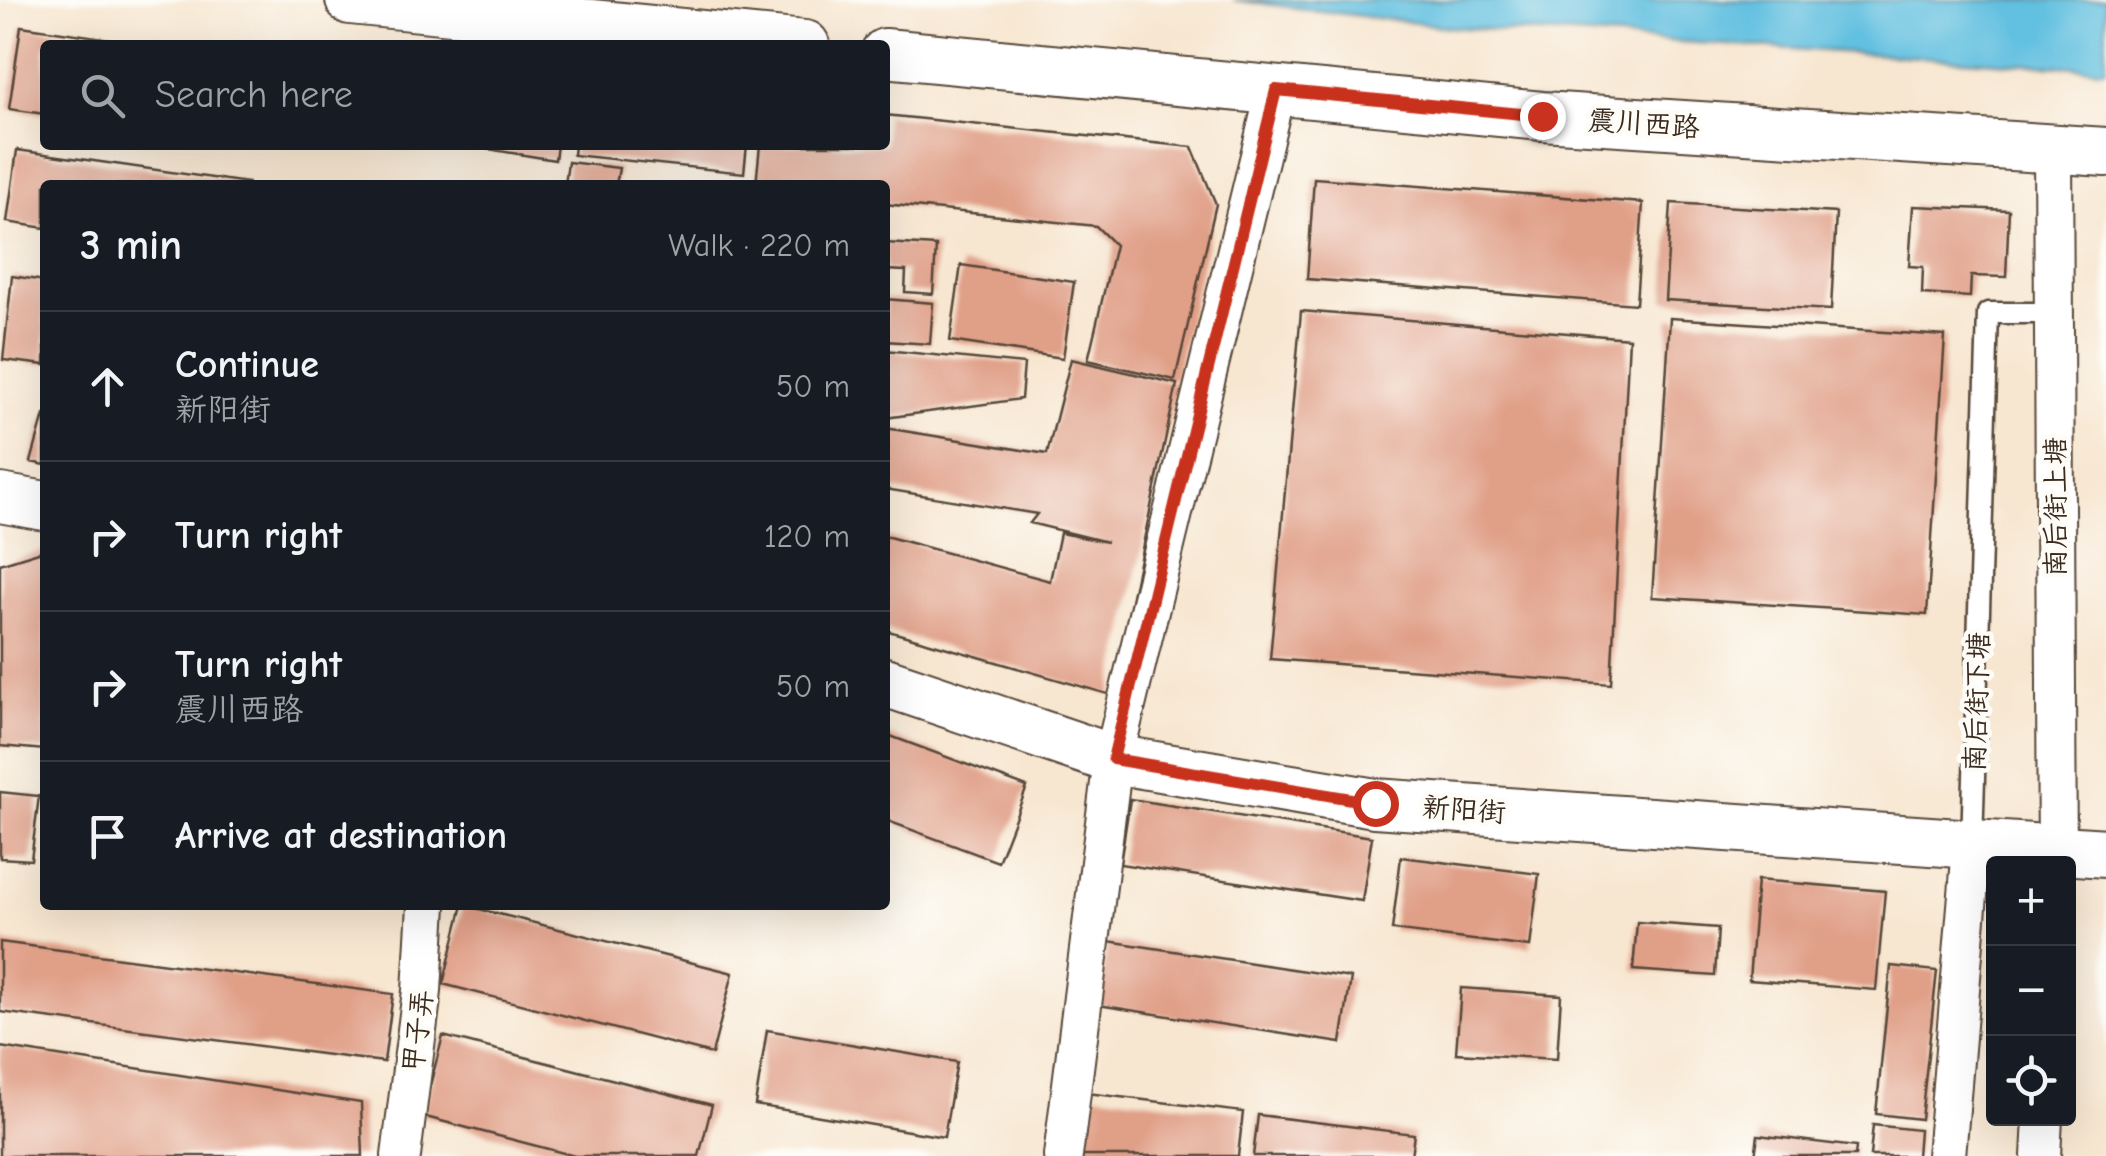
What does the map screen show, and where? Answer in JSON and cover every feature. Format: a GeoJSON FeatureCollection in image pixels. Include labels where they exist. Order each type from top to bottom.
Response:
{"type":"FeatureCollection","features":[{"type":"Feature","properties":{"kind":"street"},"geometry":{"type":"LineString","coordinates":[[350,0],[754,40]]}},
{"type":"Feature","properties":{"kind":"street","name":"震川西路"},"geometry":{"type":"LineString","coordinates":[[890,53],[1542,116],[2106,152]]}},
{"type":"Feature","properties":{"kind":"street"},"geometry":{"type":"LineString","coordinates":[[1063,1156],[1113,759],[1276,90]]}},
{"type":"Feature","properties":{"kind":"street","name":"南后街上塘"},"geometry":{"type":"LineString","coordinates":[[2053,150],[2057,856]]}},
{"type":"Feature","properties":{"kind":"street"},"geometry":{"type":"LineString","coordinates":[[0,498],[40,505]]}},
{"type":"Feature","properties":{"kind":"street","name":"新阳街"},"geometry":{"type":"LineString","coordinates":[[890,684],[1113,759],[1375,803],[1972,846],[2043,856]]}},
{"type":"Feature","properties":{"kind":"street","name":"南后街下塘"},"geometry":{"type":"LineString","coordinates":[[1946,1156],[1972,846]]}},
{"type":"Feature","properties":{"kind":"street","name":"新阳街"},"geometry":{"type":"LineString","coordinates":[[2076,856],[2106,853]]}},
{"type":"Feature","properties":{"kind":"street","name":"甲子弄"},"geometry":{"type":"LineString","coordinates":[[401,1156],[422,990],[426,910]]}},
{"type":"Feature","properties":{"kind":"street"},"geometry":{"type":"LineString","coordinates":[[2041,1156],[2043,1126]]}},
{"type":"Feature","properties":{"kind":"lane","name":"南后街下塘"},"geometry":{"type":"LineString","coordinates":[[1972,846],[1988,313],[2054,313]]}},
{"type":"Feature","properties":{"kind":"water"},"geometry":{"type":"Polygon","coordinates":[[[1233,0],[2106,0],[2106,69],[1449,27],[1233,0]]]}},
{"type":"Feature","properties":{"kind":"building"},"geometry":{"type":"Polygon","coordinates":[[[21,26],[117,40],[40,40],[40,113],[9,109],[21,26]]]}},
{"type":"Feature","properties":{"kind":"building"},"geometry":{"type":"Polygon","coordinates":[[[890,116],[1192,147],[1216,204],[1175,380],[1088,360],[1115,245],[1096,226],[890,205],[890,180],[756,180],[760,150],[890,150],[890,116]]]}},
{"type":"Feature","properties":{"kind":"building"},"geometry":{"type":"Polygon","coordinates":[[[17,150],[227,180],[40,180],[40,227],[7,222],[17,150]]]}},
{"type":"Feature","properties":{"kind":"building"},"geometry":{"type":"Polygon","coordinates":[[[494,150],[556,150],[555,160],[494,150]]]}},
{"type":"Feature","properties":{"kind":"building"},"geometry":{"type":"Polygon","coordinates":[[[574,150],[746,150],[744,173],[573,155],[574,150]]]}},
{"type":"Feature","properties":{"kind":"building"},"geometry":{"type":"Polygon","coordinates":[[[568,162],[619,168],[617,180],[566,180],[568,162]]]}},
{"type":"Feature","properties":{"kind":"building"},"geometry":{"type":"Polygon","coordinates":[[[1314,178],[1643,203],[1636,304],[1307,279],[1314,178]]]}},
{"type":"Feature","properties":{"kind":"building"},"geometry":{"type":"Polygon","coordinates":[[[1671,203],[1836,213],[1831,310],[1665,300],[1671,203]]]}},
{"type":"Feature","properties":{"kind":"building"},"geometry":{"type":"Polygon","coordinates":[[[1913,206],[2009,210],[2006,277],[1971,276],[1970,297],[1922,294],[1923,267],[1909,266],[1913,206]]]}},
{"type":"Feature","properties":{"kind":"building"},"geometry":{"type":"Polygon","coordinates":[[[890,243],[936,246],[933,294],[905,292],[906,271],[890,270],[890,243]]]}},
{"type":"Feature","properties":{"kind":"building"},"geometry":{"type":"Polygon","coordinates":[[[961,265],[1074,282],[1063,358],[950,341],[961,265]]]}},
{"type":"Feature","properties":{"kind":"building"},"geometry":{"type":"Polygon","coordinates":[[[12,276],[40,280],[40,364],[3,360],[12,276]]]}},
{"type":"Feature","properties":{"kind":"building"},"geometry":{"type":"Polygon","coordinates":[[[890,299],[933,303],[930,344],[890,341],[890,299]]]}},
{"type":"Feature","properties":{"kind":"building"},"geometry":{"type":"Polygon","coordinates":[[[1301,311],[1629,338],[1611,684],[1270,659],[1301,311]]]}},
{"type":"Feature","properties":{"kind":"building"},"geometry":{"type":"Polygon","coordinates":[[[1670,318],[1945,336],[1927,615],[1652,597],[1670,318]]]}},
{"type":"Feature","properties":{"kind":"building"},"geometry":{"type":"Polygon","coordinates":[[[890,351],[1024,364],[1021,399],[890,417],[890,351]]]}},
{"type":"Feature","properties":{"kind":"building"},"geometry":{"type":"Polygon","coordinates":[[[1071,359],[1177,384],[1111,695],[890,631],[890,537],[1050,581],[1060,533],[1107,542],[1030,523],[1037,514],[890,490],[890,429],[1047,454],[1071,359]]]}},
{"type":"Feature","properties":{"kind":"building"},"geometry":{"type":"Polygon","coordinates":[[[40,429],[40,464],[31,462],[40,429]]]}},
{"type":"Feature","properties":{"kind":"building"},"geometry":{"type":"Polygon","coordinates":[[[40,552],[40,750],[0,746],[0,564],[40,552]]]}},
{"type":"Feature","properties":{"kind":"building"},"geometry":{"type":"Polygon","coordinates":[[[890,736],[1027,787],[998,862],[890,822],[890,736]]]}},
{"type":"Feature","properties":{"kind":"building"},"geometry":{"type":"Polygon","coordinates":[[[0,792],[39,796],[31,860],[0,858],[0,792]]]}},
{"type":"Feature","properties":{"kind":"building"},"geometry":{"type":"Polygon","coordinates":[[[1130,799],[1372,837],[1362,901],[1120,864],[1130,799]]]}},
{"type":"Feature","properties":{"kind":"building"},"geometry":{"type":"Polygon","coordinates":[[[1401,857],[1539,874],[1530,947],[1392,930],[1401,857]]]}},
{"type":"Feature","properties":{"kind":"building"},"geometry":{"type":"Polygon","coordinates":[[[1757,880],[1885,891],[1876,990],[1749,980],[1757,880]]]}},
{"type":"Feature","properties":{"kind":"building"},"geometry":{"type":"Polygon","coordinates":[[[462,910],[483,910],[733,973],[712,1054],[443,984],[462,910]]]}},
{"type":"Feature","properties":{"kind":"building"},"geometry":{"type":"Polygon","coordinates":[[[1637,922],[1718,928],[1715,976],[1633,970],[1637,922]]]}},
{"type":"Feature","properties":{"kind":"building"},"geometry":{"type":"Polygon","coordinates":[[[1108,941],[1351,978],[1341,1043],[1098,1005],[1108,941]]]}},
{"type":"Feature","properties":{"kind":"building"},"geometry":{"type":"Polygon","coordinates":[[[0,942],[393,994],[384,1062],[0,1012],[0,942]]]}},
{"type":"Feature","properties":{"kind":"building"},"geometry":{"type":"Polygon","coordinates":[[[1891,966],[1937,971],[1921,1119],[1876,1114],[1891,966]]]}},
{"type":"Feature","properties":{"kind":"building"},"geometry":{"type":"Polygon","coordinates":[[[1461,988],[1561,995],[1557,1059],[1456,1053],[1461,988]]]}},
{"type":"Feature","properties":{"kind":"building"},"geometry":{"type":"Polygon","coordinates":[[[767,1030],[957,1062],[944,1137],[755,1105],[767,1030]]]}},
{"type":"Feature","properties":{"kind":"building"},"geometry":{"type":"Polygon","coordinates":[[[443,1036],[712,1105],[699,1156],[575,1156],[422,1116],[443,1036]]]}},
{"type":"Feature","properties":{"kind":"building"},"geometry":{"type":"Polygon","coordinates":[[[0,1047],[361,1103],[363,1156],[0,1156],[0,1047]]]}},
{"type":"Feature","properties":{"kind":"building"},"geometry":{"type":"Polygon","coordinates":[[[1087,1093],[1243,1112],[1238,1156],[1079,1156],[1087,1093]]]}},
{"type":"Feature","properties":{"kind":"building"},"geometry":{"type":"Polygon","coordinates":[[[1258,1115],[1414,1134],[1411,1156],[1253,1156],[1258,1115]]]}},
{"type":"Feature","properties":{"kind":"building"},"geometry":{"type":"Polygon","coordinates":[[[1873,1125],[1919,1130],[1917,1156],[1870,1156],[1873,1125]]]}},
{"type":"Feature","properties":{"kind":"building"},"geometry":{"type":"Polygon","coordinates":[[[1758,1135],[1856,1147],[1855,1156],[1755,1156],[1758,1135]]]}},
{"type":"Feature","properties":{"kind":"route"},"geometry":{"type":"LineString","coordinates":[[1375,803],[1113,759],[1276,90],[1542,116]]}}]}
